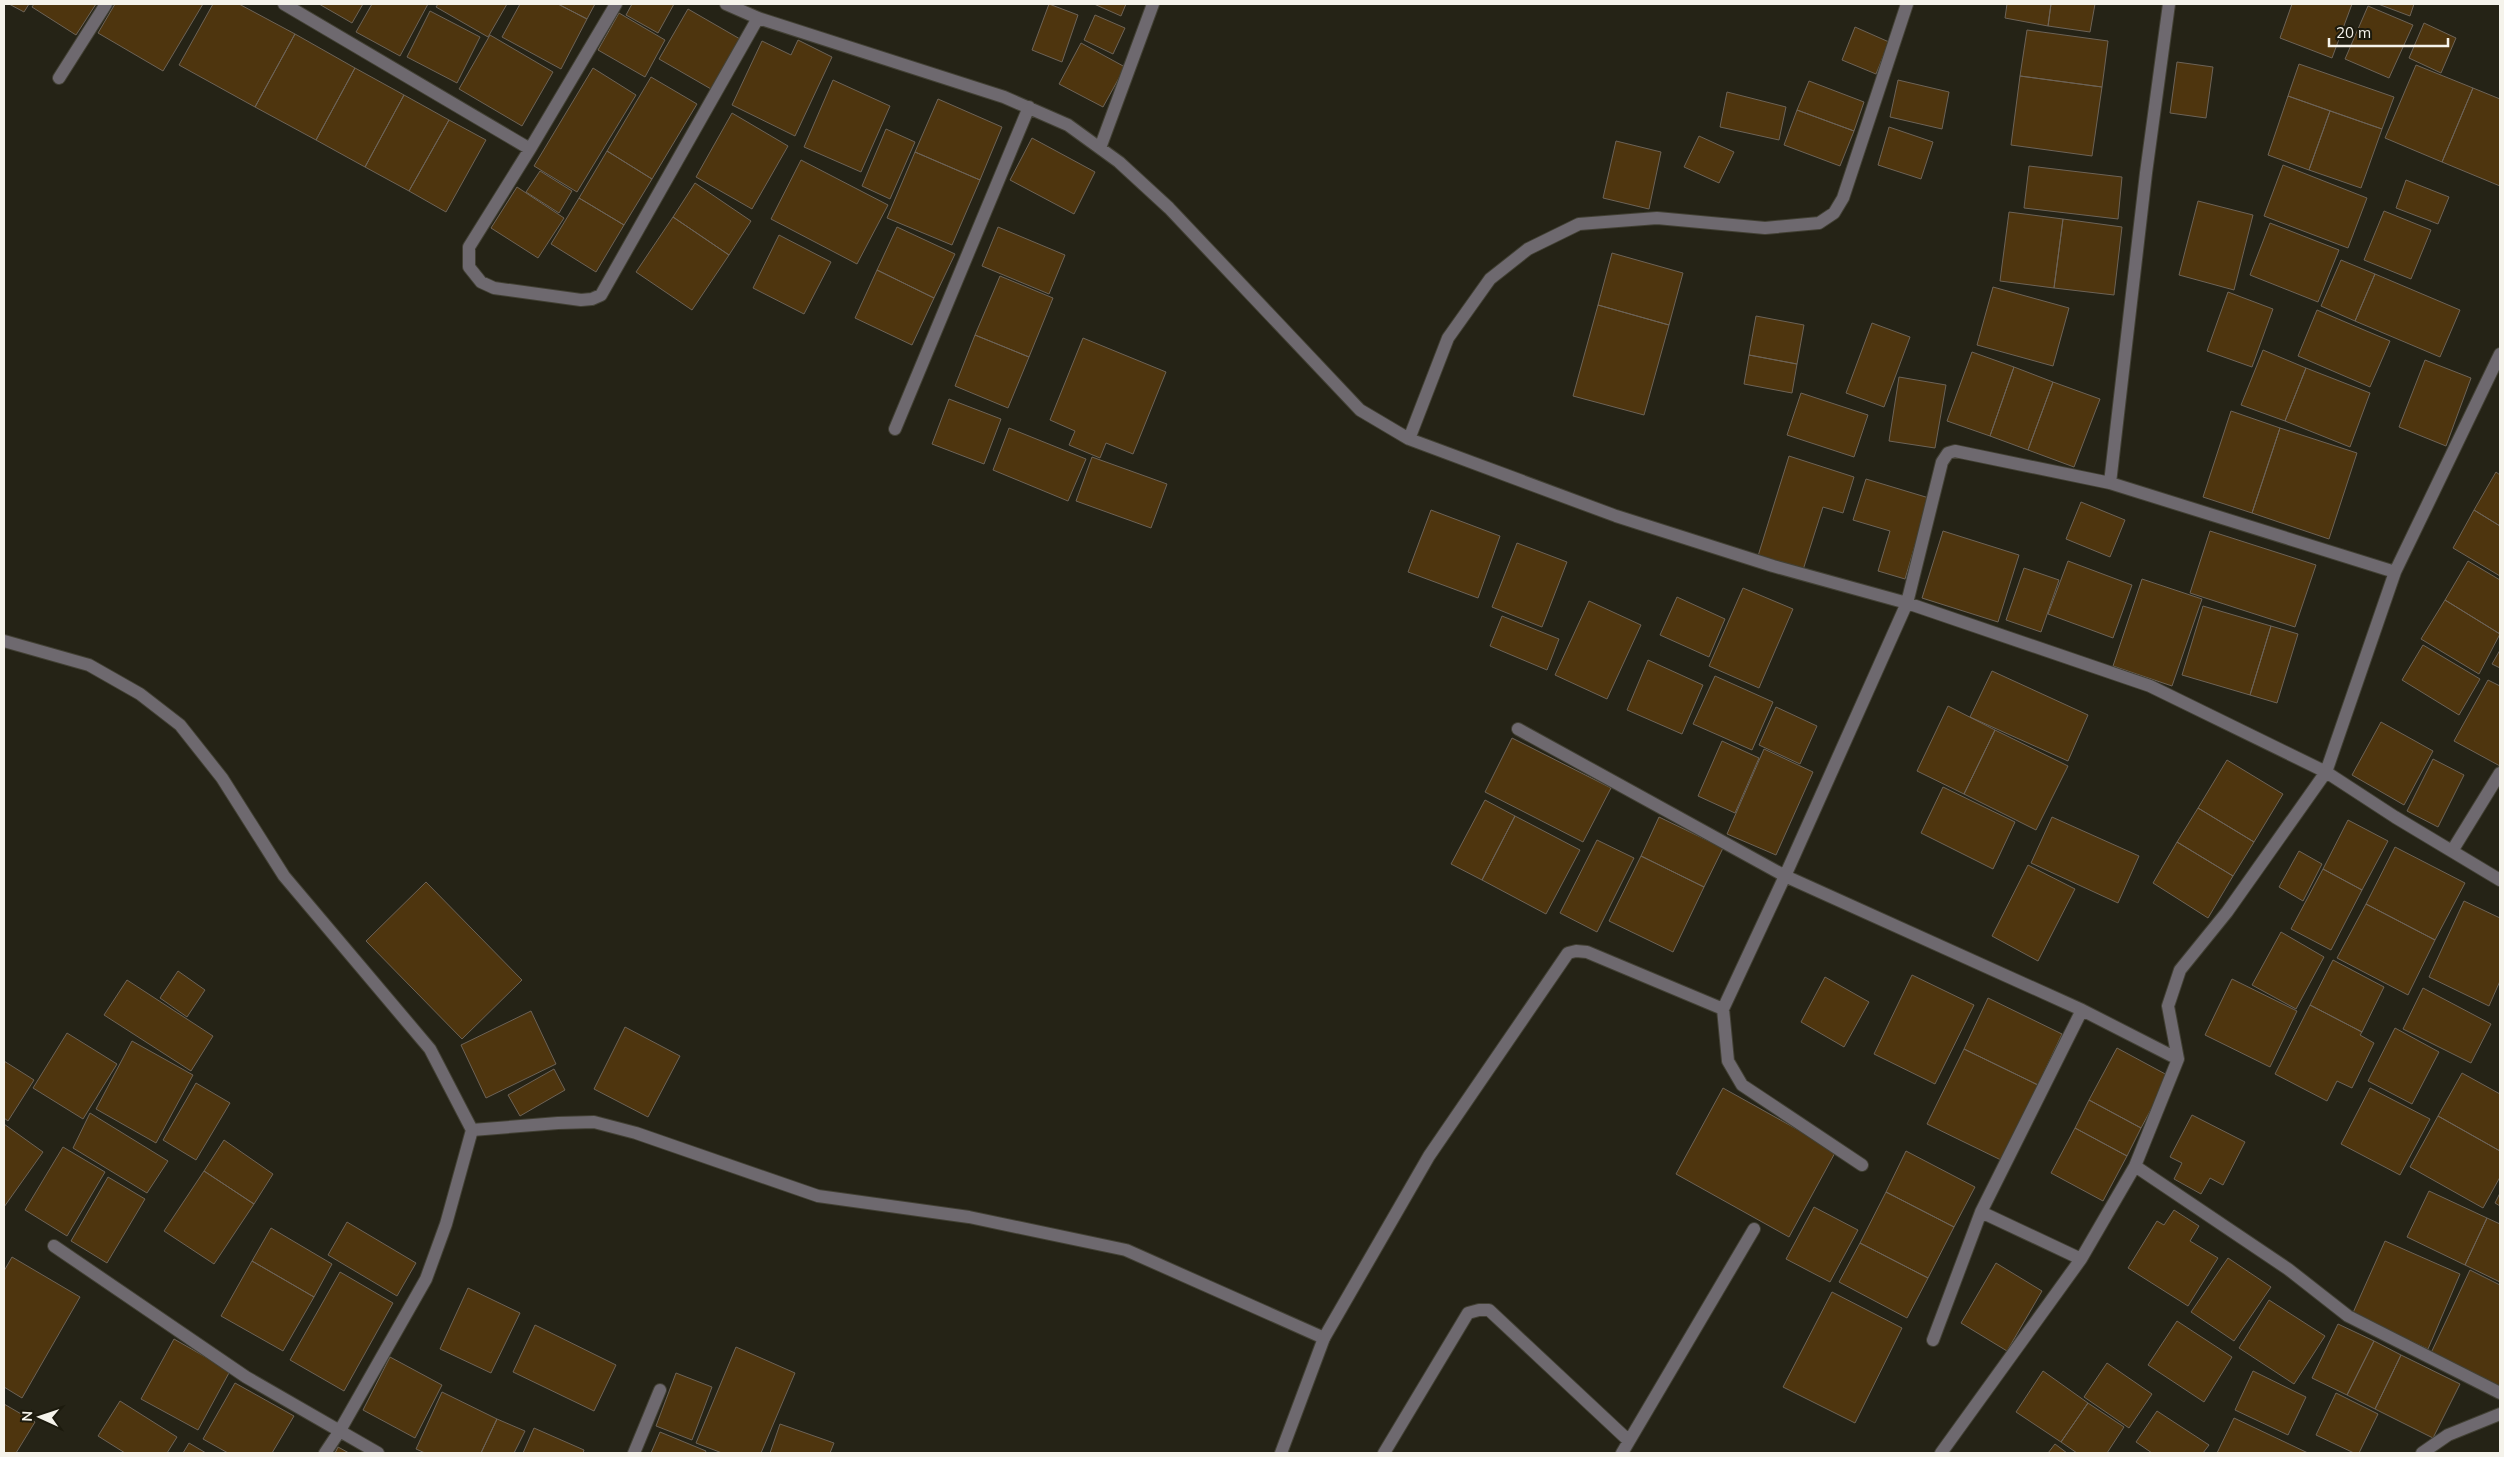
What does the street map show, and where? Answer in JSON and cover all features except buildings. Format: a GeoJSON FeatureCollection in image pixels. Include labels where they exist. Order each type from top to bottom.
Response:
{"type":"FeatureCollection","features":[{"type":"Feature","properties":{"kind":"street"},"geometry":{"type":"LineString","coordinates":[[58,78],[106,4]]}},
{"type":"Feature","properties":{"kind":"street"},"geometry":{"type":"LineString","coordinates":[[284,4],[530,149]]}},
{"type":"Feature","properties":{"kind":"street"},"geometry":{"type":"LineString","coordinates":[[616,4],[469,247],[469,267],[481,282],[494,288],[581,300],[592,299],[601,295],[758,18]]}},
{"type":"Feature","properties":{"kind":"street"},"geometry":{"type":"LineString","coordinates":[[726,4],[758,18],[1004,97],[1068,124],[1119,162],[1169,208],[1360,410],[1409,439],[1616,516],[1773,566],[1907,603],[2150,686],[2326,772],[2500,880]]}},
{"type":"Feature","properties":{"kind":"street"},"geometry":{"type":"LineString","coordinates":[[1100,148],[1153,4]]}},
{"type":"Feature","properties":{"kind":"street"},"geometry":{"type":"LineString","coordinates":[[1409,439],[1448,338],[1490,279],[1528,249],[1579,224],[1657,218],[1765,228],[1819,223],[1834,213],[1843,198],[1907,4]]}},
{"type":"Feature","properties":{"kind":"street"},"geometry":{"type":"LineString","coordinates":[[2110,484],[2146,172],[2169,4]]}},
{"type":"Feature","properties":{"kind":"street"},"geometry":{"type":"LineString","coordinates":[[895,429],[1029,108]]}},
{"type":"Feature","properties":{"kind":"street"},"geometry":{"type":"LineString","coordinates":[[1941,1453],[2081,1259],[2135,1166],[2178,1059],[2168,1006],[2180,970],[2227,912],[2326,772],[2395,572],[2500,354]]}},
{"type":"Feature","properties":{"kind":"street"},"geometry":{"type":"LineString","coordinates":[[1862,1165],[1742,1085],[1728,1061],[1723,1009],[1785,876],[1907,603],[1942,462],[1948,453],[1955,451],[2110,484],[2395,572]]}},
{"type":"Feature","properties":{"kind":"street"},"geometry":{"type":"LineString","coordinates":[[4,641],[89,665],[140,694],[180,725],[222,778],[284,876],[430,1049],[472,1130],[446,1224],[426,1279],[339,1432],[325,1453]]}},
{"type":"Feature","properties":{"kind":"street"},"geometry":{"type":"LineString","coordinates":[[1518,729],[1785,876],[2082,1010],[2178,1059]]}},
{"type":"Feature","properties":{"kind":"street"},"geometry":{"type":"LineString","coordinates":[[2452,851],[2500,773]]}},
{"type":"Feature","properties":{"kind":"street"},"geometry":{"type":"LineString","coordinates":[[1281,1453],[1324,1338],[1430,1156],[1568,953],[1576,951],[1587,952],[1723,1009]]}},
{"type":"Feature","properties":{"kind":"street"},"geometry":{"type":"LineString","coordinates":[[1932,1340],[1981,1212],[2082,1010]]}},
{"type":"Feature","properties":{"kind":"street"},"geometry":{"type":"LineString","coordinates":[[472,1130],[594,1122],[636,1133],[818,1196],[969,1217],[1126,1250],[1324,1338]]}},
{"type":"Feature","properties":{"kind":"street"},"geometry":{"type":"LineString","coordinates":[[2135,1166],[2288,1269],[2348,1316],[2500,1393]]}},
{"type":"Feature","properties":{"kind":"street"},"geometry":{"type":"LineString","coordinates":[[1981,1212],[2081,1259]]}},
{"type":"Feature","properties":{"kind":"street"},"geometry":{"type":"LineString","coordinates":[[1622,1453],[1754,1229]]}},
{"type":"Feature","properties":{"kind":"street"},"geometry":{"type":"LineString","coordinates":[[54,1246],[246,1377],[378,1453]]}},
{"type":"Feature","properties":{"kind":"street"},"geometry":{"type":"LineString","coordinates":[[1384,1453],[1468,1313],[1479,1310],[1489,1310],[1629,1441]]}},
{"type":"Feature","properties":{"kind":"street"},"geometry":{"type":"LineString","coordinates":[[634,1453],[660,1390]]}},
{"type":"Feature","properties":{"kind":"street"},"geometry":{"type":"LineString","coordinates":[[2422,1453],[2448,1435],[2500,1414]]}}]}
